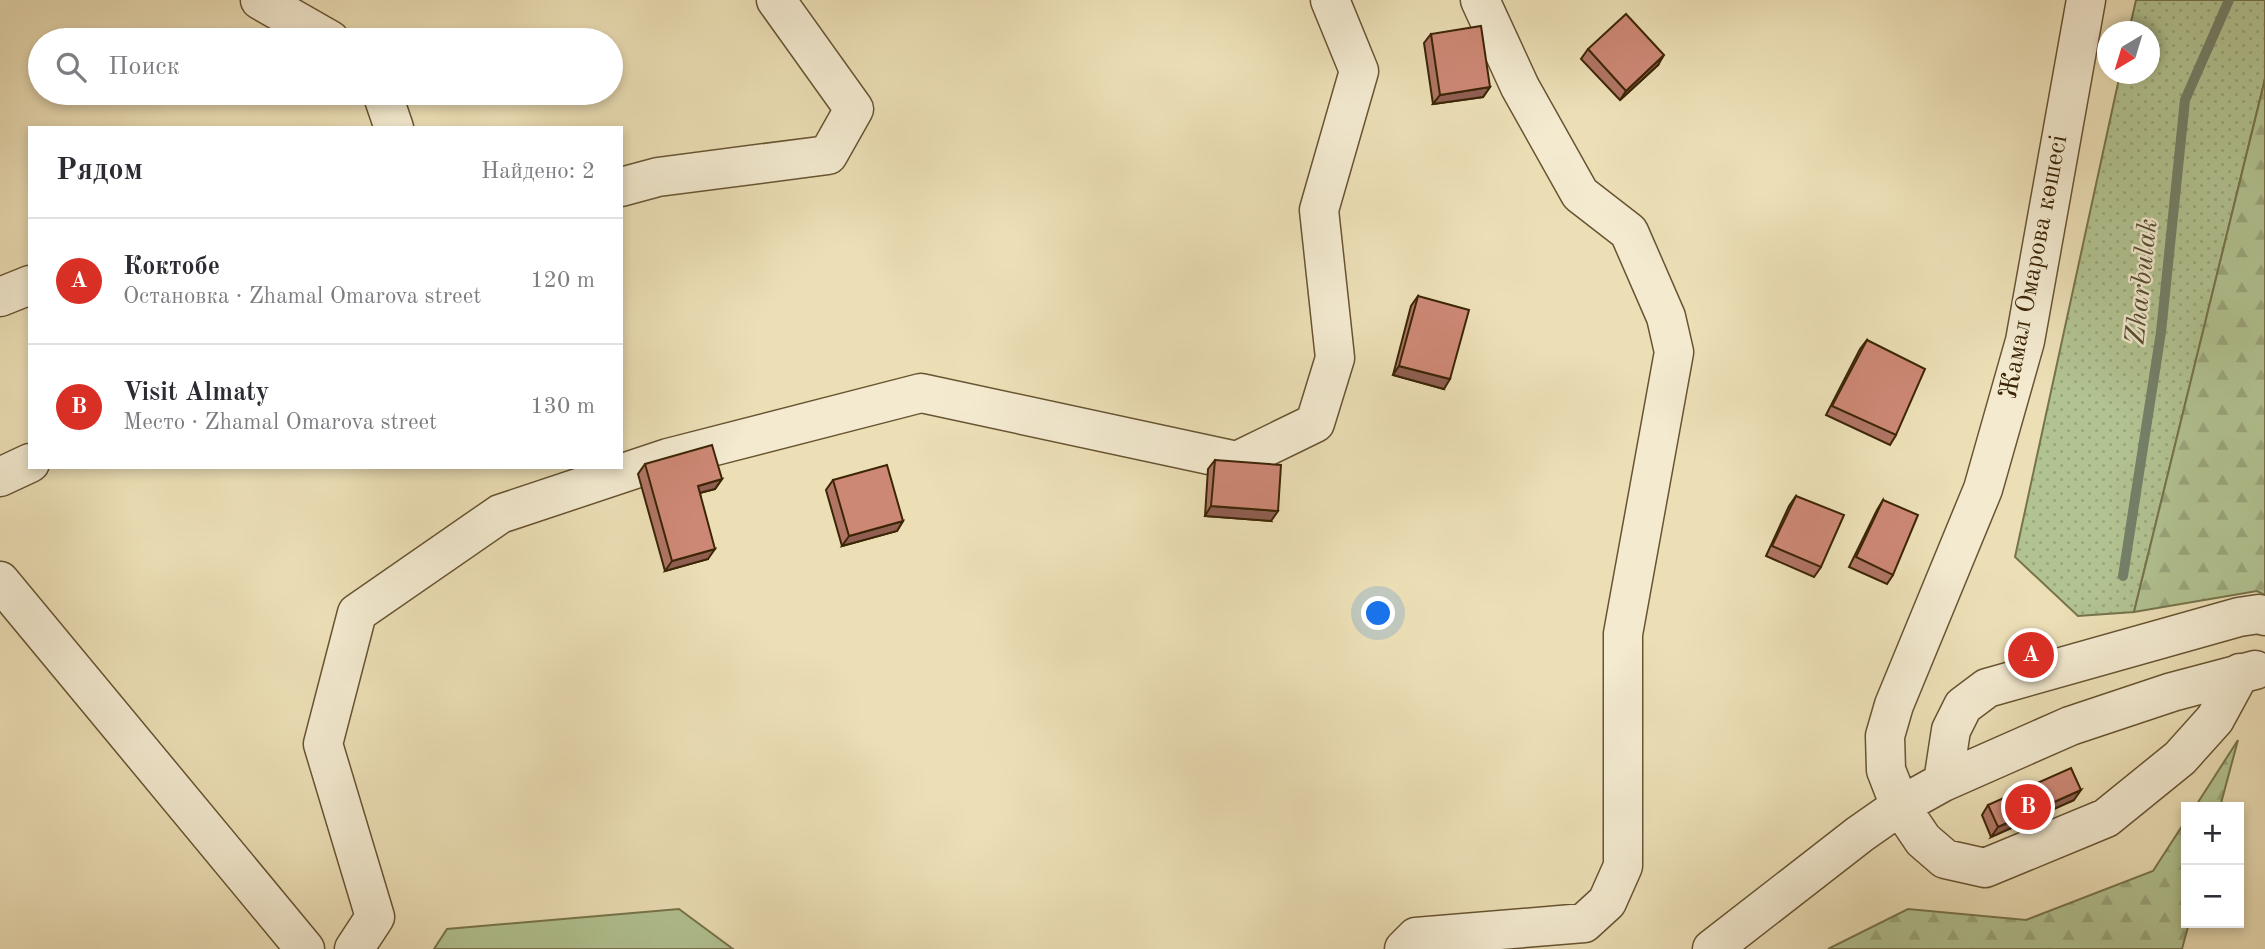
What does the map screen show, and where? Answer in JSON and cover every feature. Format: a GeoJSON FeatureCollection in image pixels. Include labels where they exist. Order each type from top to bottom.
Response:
{"type":"FeatureCollection","features":[{"type":"Feature","properties":{"kind":"street"},"geometry":{"type":"LineString","coordinates":[[260,0],[309,28]]}},
{"type":"Feature","properties":{"kind":"street"},"geometry":{"type":"LineString","coordinates":[[623,186],[658,177],[828,155],[854,108],[776,0]]}},
{"type":"Feature","properties":{"kind":"street"},"geometry":{"type":"LineString","coordinates":[[355,949],[375,917],[323,744],[357,613],[500,514],[668,458],[921,393],[1237,461],[1315,423],[1335,358],[1319,210],[1359,71],[1330,0]]}},
{"type":"Feature","properties":{"kind":"street"},"geometry":{"type":"LineString","coordinates":[[1404,949],[1416,937],[1584,923],[1607,902],[1623,866],[1623,634],[1674,352],[1666,317],[1629,232],[1580,194],[1520,87],[1480,0]]}},
{"type":"Feature","properties":{"kind":"street","name":"Жамал Омарова көшесі"},"geometry":{"type":"LineString","coordinates":[[2086,0],[2025,341],[1983,489],[1894,705],[1885,736],[1886,771],[1900,806],[1923,840],[1945,859],[1985,868],[2106,818],[2180,758],[2216,719],[2253,671]]}},
{"type":"Feature","properties":{"kind":"street"},"geometry":{"type":"LineString","coordinates":[[386,105],[393,126]]}},
{"type":"Feature","properties":{"kind":"street"},"geometry":{"type":"LineString","coordinates":[[0,298],[28,286]]}},
{"type":"Feature","properties":{"kind":"street"},"geometry":{"type":"LineString","coordinates":[[0,477],[28,464]]}},
{"type":"Feature","properties":{"kind":"street"},"geometry":{"type":"LineString","coordinates":[[0,581],[305,949]]}},
{"type":"Feature","properties":{"kind":"street"},"geometry":{"type":"LineString","coordinates":[[1943,782],[1951,730],[1963,706],[1987,688],[2239,617],[2259,614],[2265,616]]}},
{"type":"Feature","properties":{"kind":"street"},"geometry":{"type":"LineString","coordinates":[[1712,949],[1765,906],[1900,806],[1943,782],[2070,726],[2172,692],[2253,671]]}},
{"type":"Feature","properties":{"kind":"green space"},"geometry":{"type":"Polygon","coordinates":[[[2136,0],[2265,0],[2265,79],[2134,612],[2078,616],[2015,557],[2118,84],[2160,84],[2160,21],[2131,21],[2136,0]]]}},
{"type":"Feature","properties":{"kind":"green space"},"geometry":{"type":"Polygon","coordinates":[[[2265,79],[2265,595],[2257,591],[2134,612],[2265,79]]]}},
{"type":"Feature","properties":{"kind":"green space"},"geometry":{"type":"Polygon","coordinates":[[[2238,740],[2221,802],[2198,802],[2238,740]]]}},
{"type":"Feature","properties":{"kind":"green space"},"geometry":{"type":"Polygon","coordinates":[[[2181,828],[2181,928],[2188,928],[2182,949],[1828,949],[1908,909],[2026,920],[2153,871],[2181,828]]]}},
{"type":"Feature","properties":{"kind":"green space"},"geometry":{"type":"Polygon","coordinates":[[[679,909],[733,949],[434,949],[447,929],[679,909]]]}},
{"type":"Feature","properties":{"kind":"building"},"geometry":{"type":"Polygon","coordinates":[[[1626,14],[1664,55],[1626,91],[1588,49],[1626,14]]]}},
{"type":"Feature","properties":{"kind":"building"},"geometry":{"type":"Polygon","coordinates":[[[1481,26],[1490,87],[1440,95],[1431,34],[1481,26]]]}},
{"type":"Feature","properties":{"kind":"building"},"geometry":{"type":"Polygon","coordinates":[[[1418,296],[1469,310],[1450,379],[1399,366],[1418,296]]]}},
{"type":"Feature","properties":{"kind":"building"},"geometry":{"type":"Polygon","coordinates":[[[1867,340],[1925,369],[1896,435],[1832,406],[1867,340]]]}},
{"type":"Feature","properties":{"kind":"building"},"geometry":{"type":"Polygon","coordinates":[[[712,445],[722,479],[698,486],[715,549],[672,561],[645,464],[712,445]]]}},
{"type":"Feature","properties":{"kind":"building"},"geometry":{"type":"Polygon","coordinates":[[[1215,460],[1281,465],[1278,511],[1211,506],[1215,460]]]}},
{"type":"Feature","properties":{"kind":"building"},"geometry":{"type":"Polygon","coordinates":[[[887,465],[903,521],[849,536],[833,480],[887,465]]]}},
{"type":"Feature","properties":{"kind":"building"},"geometry":{"type":"Polygon","coordinates":[[[1796,496],[1844,515],[1821,567],[1772,546],[1796,496]]]}},
{"type":"Feature","properties":{"kind":"building"},"geometry":{"type":"Polygon","coordinates":[[[1883,500],[1918,515],[1893,575],[1856,557],[1883,500]]]}},
{"type":"Feature","properties":{"kind":"building"},"geometry":{"type":"Polygon","coordinates":[[[2071,768],[2081,790],[1998,827],[1988,805],[2071,768]]]}},
{"type":"Feature","properties":{"kind":"waterway","name":"Zharbulak"},"geometry":{"type":"LineString","coordinates":[[2123,576],[2161,332],[2185,100],[2229,0]]}},
{"type":"Feature","properties":{"kind":"place","name":"Коктобе"},"geometry":{"type":"Point","coordinates":[2031,655]}},
{"type":"Feature","properties":{"kind":"place","name":"Visit Almaty"},"geometry":{"type":"Point","coordinates":[2028,807]}}]}
